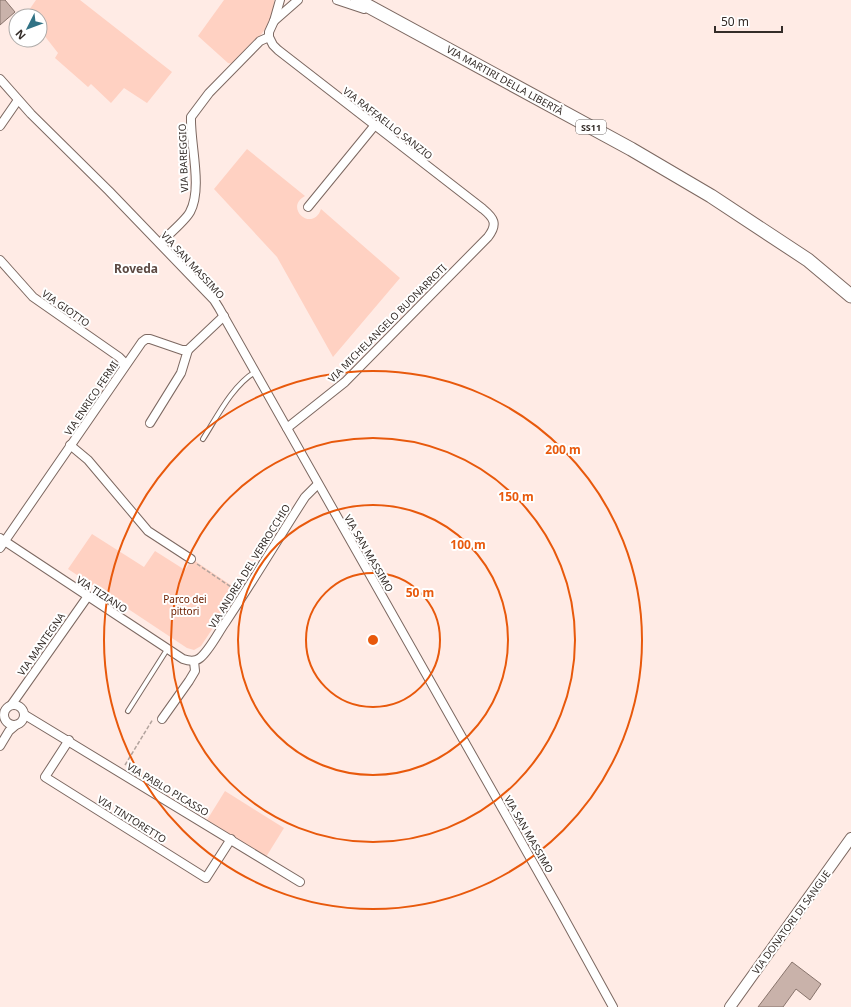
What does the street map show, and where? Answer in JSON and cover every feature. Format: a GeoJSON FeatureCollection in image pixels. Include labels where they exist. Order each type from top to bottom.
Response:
{"type":"FeatureCollection","features":[{"type":"Feature","properties":{"kind":"main road","name":"VIA MARTIRI DELLA LIBERTÀ"},"geometry":{"type":"LineString","coordinates":[[358,0],[631,149],[711,196],[808,260],[851,296]]}},
{"type":"Feature","properties":{"kind":"street"},"geometry":{"type":"LineString","coordinates":[[269,37],[269,32],[274,21],[279,0]]}},
{"type":"Feature","properties":{"kind":"street"},"geometry":{"type":"LineString","coordinates":[[274,21],[298,0]]}},
{"type":"Feature","properties":{"kind":"street"},"geometry":{"type":"LineString","coordinates":[[289,8],[304,0]]}},
{"type":"Feature","properties":{"kind":"street"},"geometry":{"type":"LineString","coordinates":[[336,0],[383,14]]}},
{"type":"Feature","properties":{"kind":"street"},"geometry":{"type":"LineString","coordinates":[[369,0],[383,14]]}},
{"type":"Feature","properties":{"kind":"street","name":"VIA RAFFAELLO SANZIO"},"geometry":{"type":"LineString","coordinates":[[269,37],[273,45],[278,50],[483,209],[490,215],[494,226]]}},
{"type":"Feature","properties":{"kind":"street","name":"VIA BAREGGIO"},"geometry":{"type":"LineString","coordinates":[[160,243],[190,213],[196,191],[192,117],[209,93],[260,41],[269,37]]}},
{"type":"Feature","properties":{"kind":"street","name":"VIA SAN MASSIMO"},"geometry":{"type":"LineString","coordinates":[[0,79],[18,100],[160,243],[214,300],[554,900],[613,1007]]}},
{"type":"Feature","properties":{"kind":"street"},"geometry":{"type":"LineString","coordinates":[[0,126],[18,100]]}},
{"type":"Feature","properties":{"kind":"street"},"geometry":{"type":"LineString","coordinates":[[308,208],[374,125]]}},
{"type":"Feature","properties":{"kind":"street","name":"VIA MICHELANGELO BUONARROTI"},"geometry":{"type":"LineString","coordinates":[[287,428],[345,382],[488,237],[494,226]]}},
{"type":"Feature","properties":{"kind":"street"},"geometry":{"type":"LineString","coordinates":[[173,257],[169,241],[174,230]]}},
{"type":"Feature","properties":{"kind":"street","name":"VIA GIOTTO"},"geometry":{"type":"LineString","coordinates":[[0,260],[33,297],[119,357],[123,361],[124,366]]}},
{"type":"Feature","properties":{"kind":"street"},"geometry":{"type":"LineString","coordinates":[[150,423],[181,373],[188,350],[224,316]]}},
{"type":"Feature","properties":{"kind":"street","name":"VIA ENRICO FERMI"},"geometry":{"type":"LineString","coordinates":[[2,543],[142,342],[146,339],[150,339],[182,350],[188,350]]}},
{"type":"Feature","properties":{"kind":"street"},"geometry":{"type":"LineString","coordinates":[[70,445],[88,460],[148,531],[191,560]]}},
{"type":"Feature","properties":{"kind":"street","name":"VIA ANDREA DEL VERROCCHIO"},"geometry":{"type":"LineString","coordinates":[[194,661],[204,654],[244,595],[305,497],[318,484]]}},
{"type":"Feature","properties":{"kind":"street","name":"VIA TIZIANO"},"geometry":{"type":"LineString","coordinates":[[2,543],[88,596],[183,659],[194,661]]}},
{"type":"Feature","properties":{"kind":"street","name":"VIA MANTEGNA"},"geometry":{"type":"LineString","coordinates":[[12,704],[88,596]]}},
{"type":"Feature","properties":{"kind":"street"},"geometry":{"type":"LineString","coordinates":[[162,719],[189,681],[194,671],[194,661]]}},
{"type":"Feature","properties":{"kind":"street"},"geometry":{"type":"LineString","coordinates":[[0,746],[9,731],[23,720],[25,715],[21,707],[12,704],[5,709],[2,717],[7,723],[16,725]]}},
{"type":"Feature","properties":{"kind":"street","name":"VIA PABLO PICASSO"},"geometry":{"type":"LineString","coordinates":[[25,715],[69,740],[300,882]]}},
{"type":"Feature","properties":{"kind":"street","name":"VIA TINTORETTO"},"geometry":{"type":"LineString","coordinates":[[69,740],[45,777],[206,878],[231,839]]}},
{"type":"Feature","properties":{"kind":"street","name":"VIA DONATORI DI SANGUE"},"geometry":{"type":"LineString","coordinates":[[730,1007],[851,838]]}},
{"type":"Feature","properties":{"kind":"lane"},"geometry":{"type":"LineString","coordinates":[[203,439],[236,388],[248,376],[255,372]]}},
{"type":"Feature","properties":{"kind":"lane"},"geometry":{"type":"LineString","coordinates":[[128,711],[168,648]]}},
{"type":"Feature","properties":{"kind":"path"},"geometry":{"type":"LineString","coordinates":[[191,560],[244,595]]}},
{"type":"Feature","properties":{"kind":"path"},"geometry":{"type":"LineString","coordinates":[[120,772],[156,716],[162,719]]}},
{"type":"Feature","properties":{"kind":"green space"},"geometry":{"type":"Polygon","coordinates":[[[36,0],[80,0],[172,72],[147,103],[124,88],[111,103],[91,84],[88,87],[55,58],[58,53],[48,40],[48,8],[30,8],[36,0]]]}},
{"type":"Feature","properties":{"kind":"green space"},"geometry":{"type":"Polygon","coordinates":[[[224,0],[274,0],[273,10],[266,28],[254,43],[233,64],[228,63],[198,36],[224,0]]]}},
{"type":"Feature","properties":{"kind":"green space"},"geometry":{"type":"Polygon","coordinates":[[[247,149],[305,196],[299,201],[297,206],[298,212],[302,216],[307,219],[312,219],[317,216],[321,209],[400,278],[333,357],[277,257],[214,189],[247,149]]]}},
{"type":"Feature","properties":{"kind":"green space","name":"Parco dei pittori"},"geometry":{"type":"Polygon","coordinates":[[[92,534],[144,567],[155,551],[185,570],[192,559],[238,590],[201,646],[194,650],[187,648],[68,569],[92,534]]]}},
{"type":"Feature","properties":{"kind":"green space"},"geometry":{"type":"Polygon","coordinates":[[[225,791],[284,828],[266,857],[207,820],[225,791]]]}},
{"type":"Feature","properties":{"kind":"building"},"geometry":{"type":"Polygon","coordinates":[[[0,0],[5,0],[12,8],[8,8],[8,18],[0,25],[0,0]]]}},
{"type":"Feature","properties":{"kind":"building"},"geometry":{"type":"Polygon","coordinates":[[[792,962],[821,984],[810,1000],[796,989],[783,1007],[758,1007],[792,962]]]}},
{"type":"Feature","properties":{"kind":"district","name":"Roveda"},"geometry":{"type":"Point","coordinates":[136,268]}}]}
